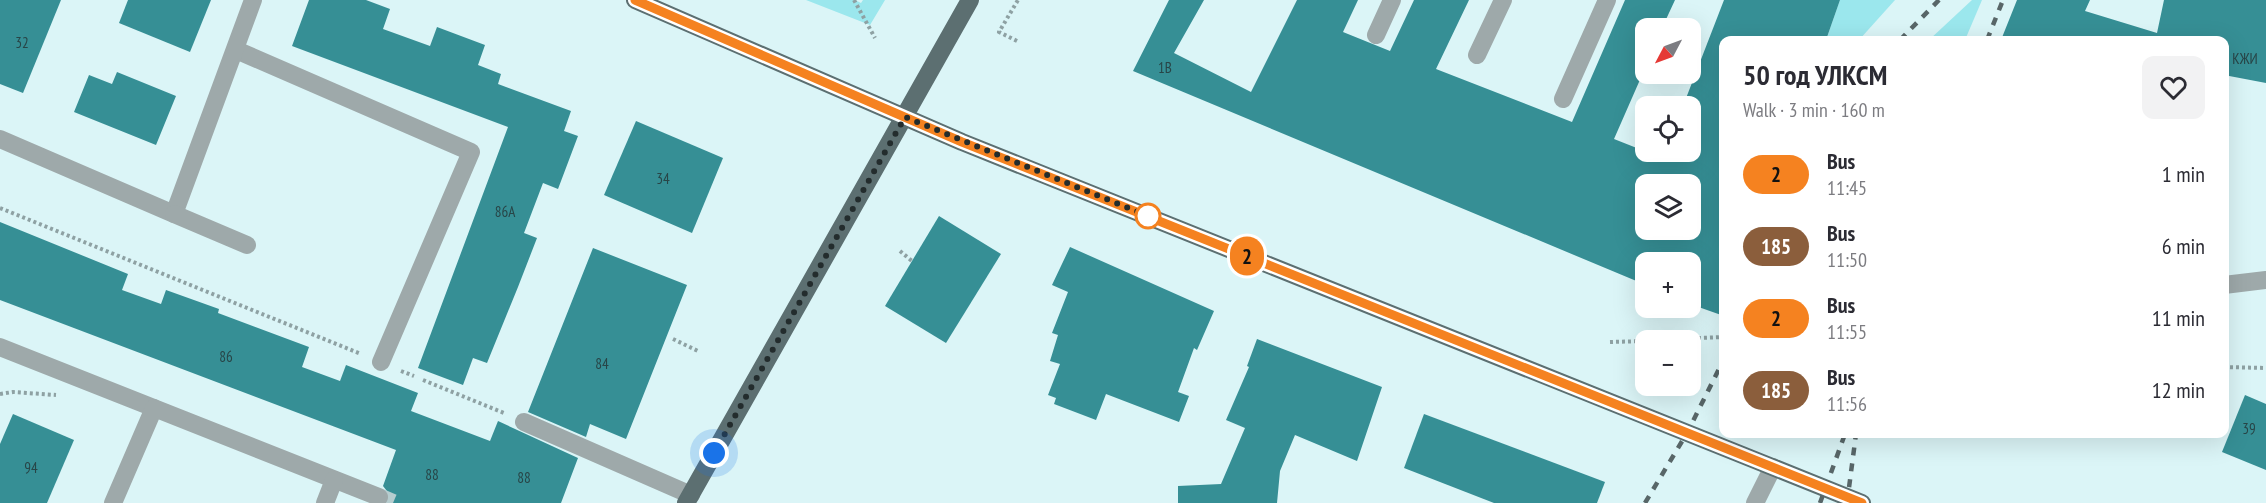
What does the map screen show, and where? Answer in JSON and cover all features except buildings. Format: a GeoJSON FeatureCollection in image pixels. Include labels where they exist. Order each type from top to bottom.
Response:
{"type":"FeatureCollection","features":[{"type":"Feature","properties":{"kind":"main road"},"geometry":{"type":"LineString","coordinates":[[635,0],[972,146],[1862,503]]}},
{"type":"Feature","properties":{"kind":"main road"},"geometry":{"type":"LineString","coordinates":[[688,499],[970,0]]}},
{"type":"Feature","properties":{"kind":"lane"},"geometry":{"type":"LineString","coordinates":[[174,214],[253,0]]}},
{"type":"Feature","properties":{"kind":"lane"},"geometry":{"type":"LineString","coordinates":[[1376,35],[1392,0]]}},
{"type":"Feature","properties":{"kind":"lane"},"geometry":{"type":"LineString","coordinates":[[1477,55],[1503,0]]}},
{"type":"Feature","properties":{"kind":"lane"},"geometry":{"type":"LineString","coordinates":[[1563,99],[1607,0]]}},
{"type":"Feature","properties":{"kind":"lane"},"geometry":{"type":"LineString","coordinates":[[236,50],[471,152],[381,362]]}},
{"type":"Feature","properties":{"kind":"lane"},"geometry":{"type":"LineString","coordinates":[[0,139],[247,245]]}},
{"type":"Feature","properties":{"kind":"lane"},"geometry":{"type":"LineString","coordinates":[[2229,284],[2266,280]]}},
{"type":"Feature","properties":{"kind":"lane"},"geometry":{"type":"LineString","coordinates":[[0,347],[379,497]]}},
{"type":"Feature","properties":{"kind":"lane"},"geometry":{"type":"LineString","coordinates":[[113,503],[154,408]]}},
{"type":"Feature","properties":{"kind":"lane"},"geometry":{"type":"LineString","coordinates":[[524,422],[688,499]]}},
{"type":"Feature","properties":{"kind":"lane"},"geometry":{"type":"LineString","coordinates":[[1755,503],[1773,467]]}},
{"type":"Feature","properties":{"kind":"lane"},"geometry":{"type":"LineString","coordinates":[[325,503],[334,480]]}},
{"type":"Feature","properties":{"kind":"path"},"geometry":{"type":"LineString","coordinates":[[854,0],[875,38]]}},
{"type":"Feature","properties":{"kind":"path"},"geometry":{"type":"LineString","coordinates":[[1017,41],[999,32],[1018,0]]}},
{"type":"Feature","properties":{"kind":"path"},"geometry":{"type":"LineString","coordinates":[[0,208],[414,376]]}},
{"type":"Feature","properties":{"kind":"path"},"geometry":{"type":"LineString","coordinates":[[900,251],[912,261]]}},
{"type":"Feature","properties":{"kind":"path"},"geometry":{"type":"LineString","coordinates":[[1701,338],[1719,337]]}},
{"type":"Feature","properties":{"kind":"path"},"geometry":{"type":"LineString","coordinates":[[673,339],[698,351]]}},
{"type":"Feature","properties":{"kind":"path"},"geometry":{"type":"LineString","coordinates":[[1610,342],[1635,341]]}},
{"type":"Feature","properties":{"kind":"path"},"geometry":{"type":"LineString","coordinates":[[2229,367],[2266,368]]}},
{"type":"Feature","properties":{"kind":"path"},"geometry":{"type":"LineString","coordinates":[[423,380],[524,422]]}},
{"type":"Feature","properties":{"kind":"shaded area"},"geometry":{"type":"Polygon","coordinates":[[[806,0],[855,0],[861,3],[863,0],[885,0],[870,25],[806,0]]]}},
{"type":"Feature","properties":{"kind":"shaded area"},"geometry":{"type":"Polygon","coordinates":[[[1840,0],[1895,0],[1863,36],[1827,36],[1840,0]]]}},
{"type":"Feature","properties":{"kind":"shaded area"},"geometry":{"type":"Polygon","coordinates":[[[1972,0],[1982,0],[1967,36],[1933,36],[1972,0]]]}},
{"type":"Feature","properties":{"kind":"tunnel"},"geometry":{"type":"LineString","coordinates":[[379,497],[393,503]]}},
{"type":"Feature","properties":{"kind":"railway"},"geometry":{"type":"LineString","coordinates":[[1904,36],[1939,0]]}},
{"type":"Feature","properties":{"kind":"railway"},"geometry":{"type":"LineString","coordinates":[[1989,36],[2003,0]]}},
{"type":"Feature","properties":{"kind":"railway"},"geometry":{"type":"LineString","coordinates":[[1645,503],[1687,433],[1719,369]]}},
{"type":"Feature","properties":{"kind":"railway"},"geometry":{"type":"LineString","coordinates":[[1820,503],[1844,438]]}},
{"type":"Feature","properties":{"kind":"railway"},"geometry":{"type":"LineString","coordinates":[[1847,503],[1855,438]]}},
{"type":"Feature","properties":{"kind":"bus line","name":"2"},"geometry":{"type":"LineString","coordinates":[[635,0],[846,89],[962,142],[1862,503]]}},
{"type":"Feature","properties":{"kind":"route"},"geometry":{"type":"LineString","coordinates":[[714,453],[905,117],[1148,216]]}}]}
